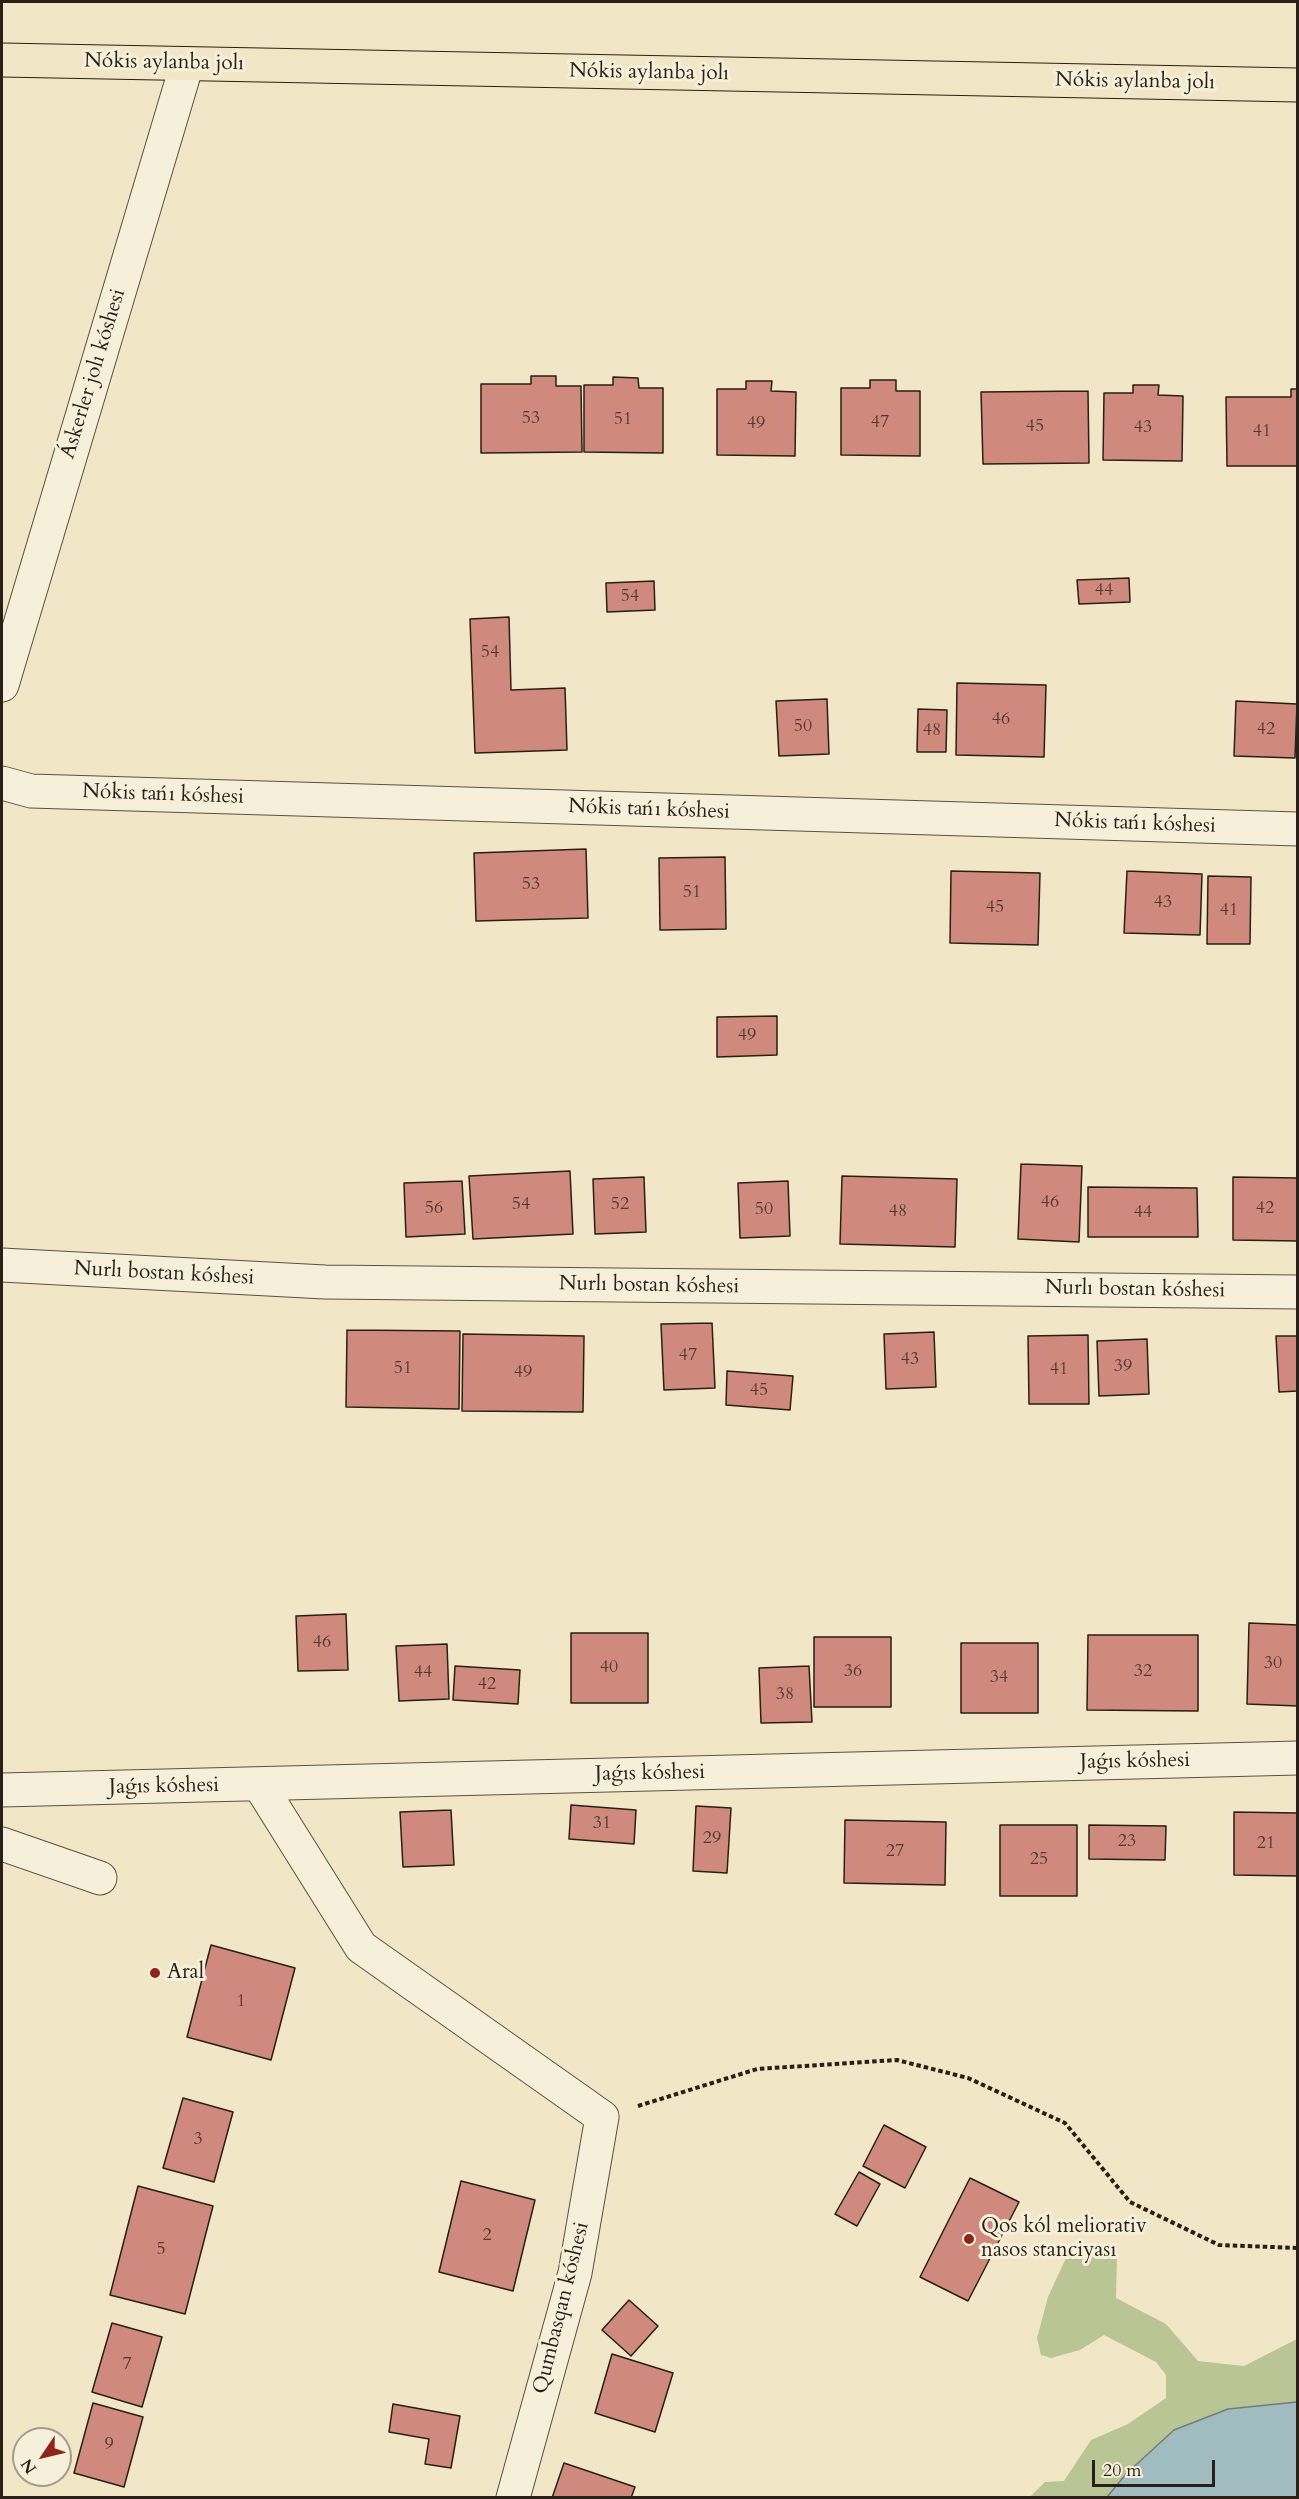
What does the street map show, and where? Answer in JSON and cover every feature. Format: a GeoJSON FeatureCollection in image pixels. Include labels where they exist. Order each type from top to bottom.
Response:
{"type":"FeatureCollection","features":[{"type":"Feature","properties":{"kind":"main road","name":"Nókis aylanba jolı"},"geometry":{"type":"LineString","coordinates":[[2,60],[1298,85]]}},
{"type":"Feature","properties":{"kind":"street","name":"Áskerler jolı kóshesi"},"geometry":{"type":"LineString","coordinates":[[2,685],[188,64]]}},
{"type":"Feature","properties":{"kind":"street","name":"Nókis tańı kóshesi"},"geometry":{"type":"LineString","coordinates":[[2,783],[32,791],[1298,829]]}},
{"type":"Feature","properties":{"kind":"street","name":"Nurlı bostan kóshesi"},"geometry":{"type":"LineString","coordinates":[[2,1265],[325,1282],[1298,1292]]}},
{"type":"Feature","properties":{"kind":"street","name":"Jaǵıs kóshesi"},"geometry":{"type":"LineString","coordinates":[[2,1790],[1298,1758]]}},
{"type":"Feature","properties":{"kind":"street"},"geometry":{"type":"LineString","coordinates":[[259,1784],[361,1947],[603,2117]]}},
{"type":"Feature","properties":{"kind":"street"},"geometry":{"type":"LineString","coordinates":[[2,1844],[100,1878]]}},
{"type":"Feature","properties":{"kind":"street","name":"Qumbasqan kóshesi"},"geometry":{"type":"LineString","coordinates":[[513,2498],[575,2273],[603,2117]]}},
{"type":"Feature","properties":{"kind":"path"},"geometry":{"type":"LineString","coordinates":[[603,2117],[757,2068],[897,2060],[968,2078],[1065,2123],[1130,2202],[1220,2245],[1298,2248]]}},
{"type":"Feature","properties":{"kind":"green space"},"geometry":{"type":"Polygon","coordinates":[[[1091,2246],[1117,2254],[1116,2298],[1166,2324],[1198,2361],[1244,2366],[1297,2339],[1297,2402],[1228,2409],[1174,2430],[1126,2474],[1107,2497],[1029,2498],[1045,2482],[1064,2481],[1091,2440],[1128,2424],[1166,2398],[1166,2375],[1156,2362],[1104,2335],[1080,2350],[1051,2358],[1041,2355],[1037,2338],[1048,2297],[1066,2258],[1091,2246]]]}},
{"type":"Feature","properties":{"kind":"water"},"geometry":{"type":"Polygon","coordinates":[[[1297,2402],[1297,2497],[1107,2497],[1126,2474],[1174,2430],[1228,2409],[1297,2402]]]}},
{"type":"Feature","properties":{"kind":"building"},"geometry":{"type":"Polygon","coordinates":[[[531,376],[556,376],[556,386],[581,386],[582,452],[481,453],[481,384],[531,384],[531,376]]]}},
{"type":"Feature","properties":{"kind":"building"},"geometry":{"type":"Polygon","coordinates":[[[613,377],[638,378],[639,388],[663,388],[663,453],[584,452],[584,385],[613,385],[613,377]]]}},
{"type":"Feature","properties":{"kind":"building"},"geometry":{"type":"Polygon","coordinates":[[[870,380],[896,380],[896,391],[920,391],[920,456],[841,455],[841,388],[870,388],[870,380]]]}},
{"type":"Feature","properties":{"kind":"building"},"geometry":{"type":"Polygon","coordinates":[[[746,381],[772,381],[771,391],[796,392],[795,456],[717,455],[717,389],[746,389],[746,381]]]}},
{"type":"Feature","properties":{"kind":"building"},"geometry":{"type":"Polygon","coordinates":[[[1133,385],[1159,385],[1158,395],[1183,396],[1182,461],[1103,460],[1104,393],[1133,393],[1133,385]]]}},
{"type":"Feature","properties":{"kind":"building"},"geometry":{"type":"Polygon","coordinates":[[[1291,389],[1298,389],[1298,466],[1227,466],[1226,397],[1291,397],[1291,389]]]}},
{"type":"Feature","properties":{"kind":"building"},"geometry":{"type":"Polygon","coordinates":[[[1088,391],[1089,463],[983,464],[981,392],[1088,391]]]}},
{"type":"Feature","properties":{"kind":"building"},"geometry":{"type":"Polygon","coordinates":[[[1129,578],[1130,602],[1079,604],[1077,580],[1129,578]]]}},
{"type":"Feature","properties":{"kind":"building"},"geometry":{"type":"Polygon","coordinates":[[[654,581],[655,610],[607,612],[606,583],[654,581]]]}},
{"type":"Feature","properties":{"kind":"building"},"geometry":{"type":"Polygon","coordinates":[[[509,617],[511,690],[565,688],[567,750],[475,753],[470,619],[509,617]]]}},
{"type":"Feature","properties":{"kind":"building"},"geometry":{"type":"Polygon","coordinates":[[[957,683],[1046,685],[1044,757],[956,755],[957,683]]]}},
{"type":"Feature","properties":{"kind":"building"},"geometry":{"type":"Polygon","coordinates":[[[827,699],[829,754],[779,756],[776,701],[827,699]]]}},
{"type":"Feature","properties":{"kind":"building"},"geometry":{"type":"Polygon","coordinates":[[[1236,701],[1297,704],[1295,758],[1234,756],[1236,701]]]}},
{"type":"Feature","properties":{"kind":"building"},"geometry":{"type":"Polygon","coordinates":[[[918,709],[947,710],[946,752],[917,752],[918,709]]]}},
{"type":"Feature","properties":{"kind":"building"},"geometry":{"type":"Polygon","coordinates":[[[586,849],[588,918],[476,921],[474,853],[586,849]]]}},
{"type":"Feature","properties":{"kind":"building"},"geometry":{"type":"Polygon","coordinates":[[[725,857],[726,929],[660,930],[659,858],[725,857]]]}},
{"type":"Feature","properties":{"kind":"building"},"geometry":{"type":"Polygon","coordinates":[[[951,871],[1040,873],[1038,945],[950,943],[951,871]]]}},
{"type":"Feature","properties":{"kind":"building"},"geometry":{"type":"Polygon","coordinates":[[[1127,871],[1202,874],[1200,935],[1124,933],[1127,871]]]}},
{"type":"Feature","properties":{"kind":"building"},"geometry":{"type":"Polygon","coordinates":[[[1208,876],[1251,877],[1250,944],[1207,944],[1208,876]]]}},
{"type":"Feature","properties":{"kind":"building"},"geometry":{"type":"Polygon","coordinates":[[[777,1016],[777,1055],[717,1057],[717,1017],[777,1016]]]}},
{"type":"Feature","properties":{"kind":"building"},"geometry":{"type":"Polygon","coordinates":[[[1021,1164],[1082,1166],[1079,1242],[1018,1239],[1021,1164]]]}},
{"type":"Feature","properties":{"kind":"building"},"geometry":{"type":"Polygon","coordinates":[[[570,1171],[573,1234],[473,1239],[469,1176],[570,1171]]]}},
{"type":"Feature","properties":{"kind":"building"},"geometry":{"type":"Polygon","coordinates":[[[842,1176],[957,1179],[955,1247],[840,1244],[842,1176]]]}},
{"type":"Feature","properties":{"kind":"building"},"geometry":{"type":"Polygon","coordinates":[[[644,1177],[646,1232],[595,1234],[593,1179],[644,1177]]]}},
{"type":"Feature","properties":{"kind":"building"},"geometry":{"type":"Polygon","coordinates":[[[1233,1177],[1298,1178],[1298,1241],[1233,1240],[1233,1177]]]}},
{"type":"Feature","properties":{"kind":"building"},"geometry":{"type":"Polygon","coordinates":[[[462,1181],[465,1234],[406,1237],[404,1183],[462,1181]]]}},
{"type":"Feature","properties":{"kind":"building"},"geometry":{"type":"Polygon","coordinates":[[[788,1181],[790,1236],[740,1238],[738,1183],[788,1181]]]}},
{"type":"Feature","properties":{"kind":"building"},"geometry":{"type":"Polygon","coordinates":[[[1088,1187],[1197,1188],[1198,1237],[1088,1237],[1088,1187]]]}},
{"type":"Feature","properties":{"kind":"building"},"geometry":{"type":"Polygon","coordinates":[[[712,1323],[715,1388],[664,1390],[661,1324],[712,1323]]]}},
{"type":"Feature","properties":{"kind":"building"},"geometry":{"type":"Polygon","coordinates":[[[347,1330],[460,1331],[459,1409],[346,1407],[347,1330]]]}},
{"type":"Feature","properties":{"kind":"building"},"geometry":{"type":"Polygon","coordinates":[[[934,1332],[936,1387],[886,1389],[884,1334],[934,1332]]]}},
{"type":"Feature","properties":{"kind":"building"},"geometry":{"type":"Polygon","coordinates":[[[463,1334],[584,1336],[583,1412],[462,1411],[463,1334]]]}},
{"type":"Feature","properties":{"kind":"building"},"geometry":{"type":"Polygon","coordinates":[[[1088,1335],[1089,1404],[1029,1404],[1028,1336],[1088,1335]]]}},
{"type":"Feature","properties":{"kind":"building"},"geometry":{"type":"Polygon","coordinates":[[[1276,1336],[1298,1336],[1298,1391],[1279,1392],[1276,1336]]]}},
{"type":"Feature","properties":{"kind":"building"},"geometry":{"type":"Polygon","coordinates":[[[1147,1339],[1149,1394],[1099,1396],[1097,1341],[1147,1339]]]}},
{"type":"Feature","properties":{"kind":"building"},"geometry":{"type":"Polygon","coordinates":[[[727,1371],[793,1376],[790,1410],[726,1405],[727,1371]]]}},
{"type":"Feature","properties":{"kind":"building"},"geometry":{"type":"Polygon","coordinates":[[[346,1614],[348,1670],[298,1671],[296,1616],[346,1614]]]}},
{"type":"Feature","properties":{"kind":"building"},"geometry":{"type":"Polygon","coordinates":[[[1249,1623],[1298,1625],[1298,1706],[1247,1704],[1249,1623]]]}},
{"type":"Feature","properties":{"kind":"building"},"geometry":{"type":"Polygon","coordinates":[[[571,1633],[648,1633],[648,1703],[571,1703],[571,1633]]]}},
{"type":"Feature","properties":{"kind":"building"},"geometry":{"type":"Polygon","coordinates":[[[1088,1635],[1198,1635],[1198,1711],[1087,1710],[1088,1635]]]}},
{"type":"Feature","properties":{"kind":"building"},"geometry":{"type":"Polygon","coordinates":[[[814,1637],[891,1637],[891,1707],[814,1707],[814,1637]]]}},
{"type":"Feature","properties":{"kind":"building"},"geometry":{"type":"Polygon","coordinates":[[[961,1643],[1038,1643],[1038,1713],[961,1713],[961,1643]]]}},
{"type":"Feature","properties":{"kind":"building"},"geometry":{"type":"Polygon","coordinates":[[[447,1644],[449,1699],[399,1701],[396,1646],[447,1644]]]}},
{"type":"Feature","properties":{"kind":"building"},"geometry":{"type":"Polygon","coordinates":[[[455,1666],[520,1670],[518,1704],[453,1700],[455,1666]]]}},
{"type":"Feature","properties":{"kind":"building"},"geometry":{"type":"Polygon","coordinates":[[[809,1666],[812,1722],[761,1723],[759,1668],[809,1666]]]}},
{"type":"Feature","properties":{"kind":"building"},"geometry":{"type":"Polygon","coordinates":[[[571,1805],[636,1810],[634,1844],[569,1839],[571,1805]]]}},
{"type":"Feature","properties":{"kind":"building"},"geometry":{"type":"Polygon","coordinates":[[[696,1806],[731,1808],[727,1873],[693,1871],[696,1806]]]}},
{"type":"Feature","properties":{"kind":"building"},"geometry":{"type":"Polygon","coordinates":[[[451,1810],[454,1865],[403,1867],[400,1812],[451,1810]]]}},
{"type":"Feature","properties":{"kind":"building"},"geometry":{"type":"Polygon","coordinates":[[[1234,1812],[1298,1813],[1298,1876],[1234,1875],[1234,1812]]]}},
{"type":"Feature","properties":{"kind":"building"},"geometry":{"type":"Polygon","coordinates":[[[845,1820],[946,1822],[945,1885],[844,1883],[845,1820]]]}},
{"type":"Feature","properties":{"kind":"building"},"geometry":{"type":"Polygon","coordinates":[[[1000,1825],[1077,1825],[1077,1896],[1000,1896],[1000,1825]]]}},
{"type":"Feature","properties":{"kind":"building"},"geometry":{"type":"Polygon","coordinates":[[[1089,1825],[1166,1826],[1165,1860],[1089,1859],[1089,1825]]]}},
{"type":"Feature","properties":{"kind":"building"},"geometry":{"type":"Polygon","coordinates":[[[211,1945],[295,1968],[271,2060],[187,2037],[211,1945]]]}},
{"type":"Feature","properties":{"kind":"building"},"geometry":{"type":"Polygon","coordinates":[[[183,2098],[233,2112],[214,2182],[163,2168],[183,2098]]]}},
{"type":"Feature","properties":{"kind":"building"},"geometry":{"type":"Polygon","coordinates":[[[884,2125],[926,2147],[905,2188],[863,2166],[884,2125]]]}},
{"type":"Feature","properties":{"kind":"building"},"geometry":{"type":"Polygon","coordinates":[[[859,2172],[880,2184],[857,2226],[835,2214],[859,2172]]]}},
{"type":"Feature","properties":{"kind":"building","name":"Qos kól meliorativ nasos stanciyası"},"geometry":{"type":"Polygon","coordinates":[[[970,2178],[1019,2202],[968,2301],[920,2277],[970,2178]]]}},
{"type":"Feature","properties":{"kind":"building"},"geometry":{"type":"Polygon","coordinates":[[[461,2181],[535,2200],[513,2291],[439,2272],[461,2181]]]}},
{"type":"Feature","properties":{"kind":"building"},"geometry":{"type":"Polygon","coordinates":[[[138,2186],[213,2206],[185,2314],[110,2295],[138,2186]]]}},
{"type":"Feature","properties":{"kind":"building"},"geometry":{"type":"Polygon","coordinates":[[[629,2300],[658,2326],[631,2356],[602,2330],[629,2300]]]}},
{"type":"Feature","properties":{"kind":"building"},"geometry":{"type":"Polygon","coordinates":[[[112,2323],[162,2337],[142,2407],[92,2392],[112,2323]]]}},
{"type":"Feature","properties":{"kind":"building"},"geometry":{"type":"Polygon","coordinates":[[[612,2354],[673,2373],[655,2432],[595,2413],[612,2354]]]}},
{"type":"Feature","properties":{"kind":"building"},"geometry":{"type":"Polygon","coordinates":[[[93,2403],[143,2417],[124,2487],[74,2473],[93,2403]]]}},
{"type":"Feature","properties":{"kind":"building"},"geometry":{"type":"Polygon","coordinates":[[[393,2404],[460,2416],[451,2468],[425,2464],[429,2439],[389,2432],[393,2404]]]}},
{"type":"Feature","properties":{"kind":"building"},"geometry":{"type":"Polygon","coordinates":[[[564,2463],[635,2487],[631,2498],[552,2498],[564,2463]]]}},
{"type":"Feature","properties":{"kind":"place","name":"Aral"},"geometry":{"type":"Point","coordinates":[155,1973]}},
{"type":"Feature","properties":{"kind":"place","name":"Qos kól meliorativ nasos stanciyası"},"geometry":{"type":"Point","coordinates":[969,2239]}}]}
